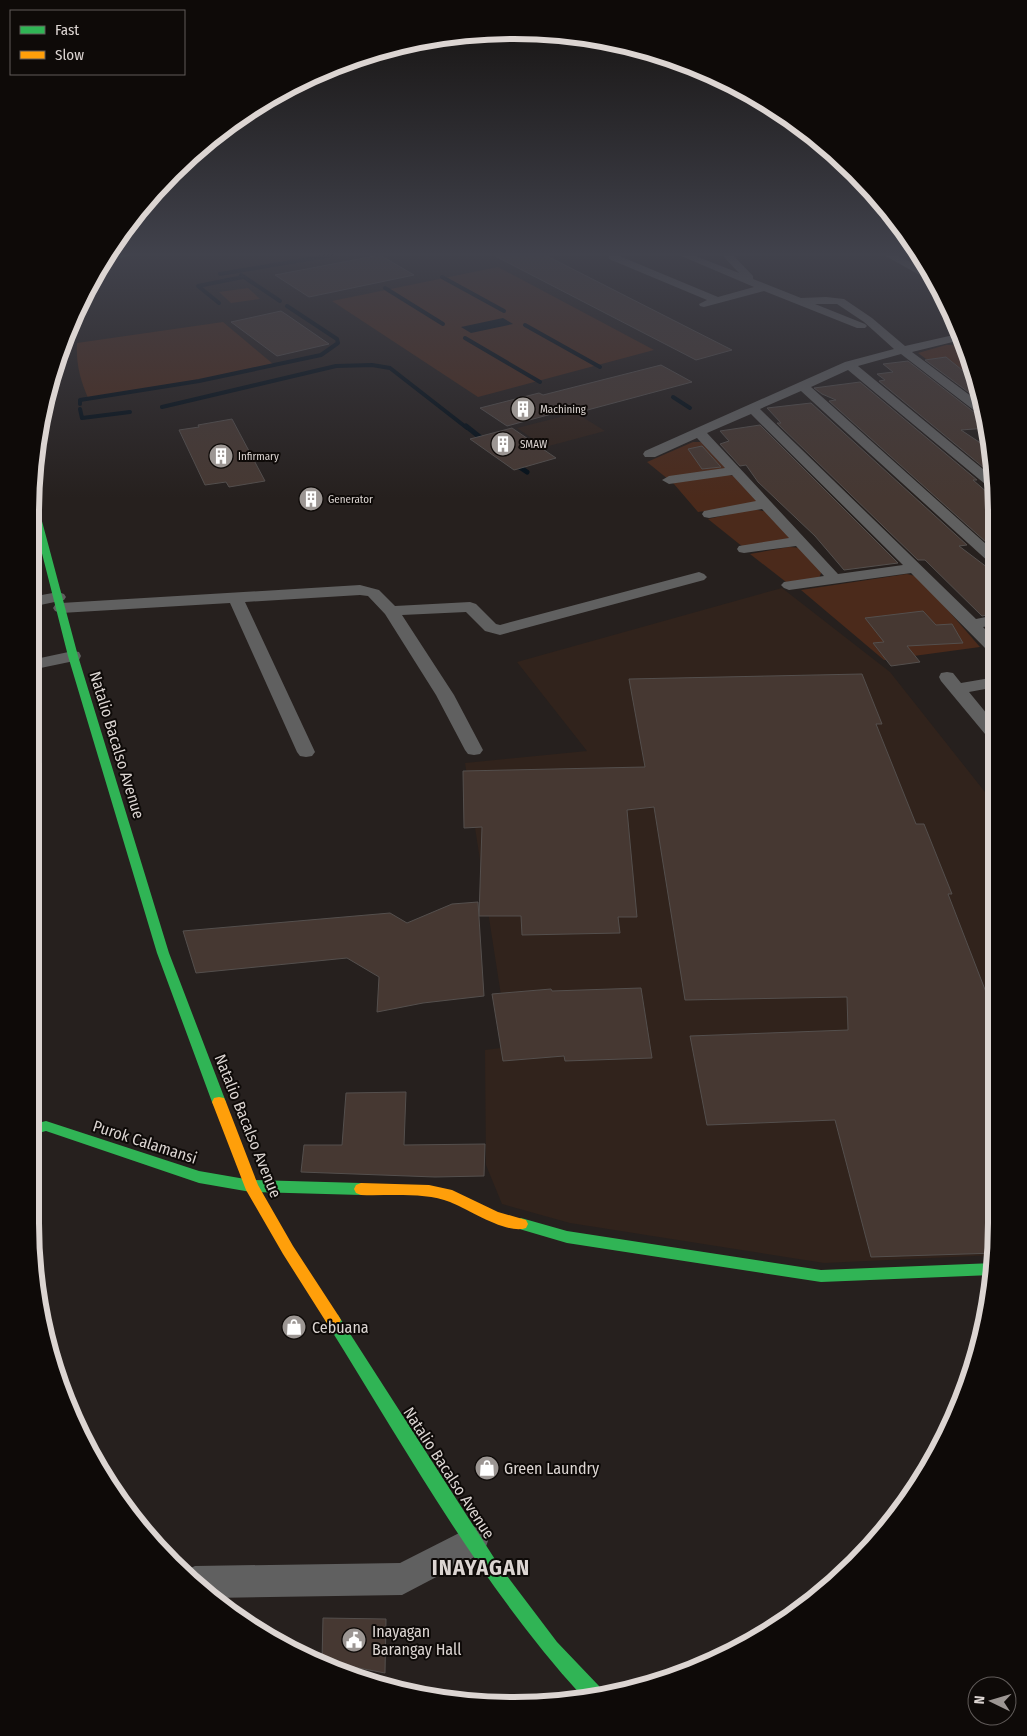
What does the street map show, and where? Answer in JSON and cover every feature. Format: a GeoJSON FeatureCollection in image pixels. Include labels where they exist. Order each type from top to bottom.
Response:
{"type":"FeatureCollection","features":[{"type":"Feature","properties":{"kind":"main road","name":"Natalio Bacalso Avenue"},"geometry":{"type":"LineString","coordinates":[[39,525],[73,656],[163,953],[252,1186],[293,1258],[492,1570],[551,1648],[590,1691]]}},
{"type":"Feature","properties":{"kind":"main road","name":"Purok Calamansi"},"geometry":{"type":"LineString","coordinates":[[39,1128],[46,1126],[199,1177],[252,1186],[429,1191],[452,1196],[495,1216],[566,1237],[821,1276],[985,1269]]}},
{"type":"Feature","properties":{"kind":"street"},"geometry":{"type":"LineString","coordinates":[[885,336],[975,405]]}},
{"type":"Feature","properties":{"kind":"street"},"geometry":{"type":"LineString","coordinates":[[650,454],[850,365],[904,350],[955,340]]}},
{"type":"Feature","properties":{"kind":"street"},"geometry":{"type":"LineString","coordinates":[[850,365],[987,478]]}},
{"type":"Feature","properties":{"kind":"street"},"geometry":{"type":"LineString","coordinates":[[803,386],[988,554]]}},
{"type":"Feature","properties":{"kind":"street"},"geometry":{"type":"LineString","coordinates":[[752,408],[988,642]]}},
{"type":"Feature","properties":{"kind":"street"},"geometry":{"type":"LineString","coordinates":[[699,432],[834,578]]}},
{"type":"Feature","properties":{"kind":"street"},"geometry":{"type":"LineString","coordinates":[[669,480],[734,471]]}},
{"type":"Feature","properties":{"kind":"street"},"geometry":{"type":"LineString","coordinates":[[709,514],[765,504]]}},
{"type":"Feature","properties":{"kind":"street"},"geometry":{"type":"LineString","coordinates":[[744,549],[800,541]]}},
{"type":"Feature","properties":{"kind":"street"},"geometry":{"type":"LineString","coordinates":[[789,586],[834,578],[915,568]]}},
{"type":"Feature","properties":{"kind":"street"},"geometry":{"type":"LineString","coordinates":[[391,611],[470,607],[491,628],[500,630],[699,577]]}},
{"type":"Feature","properties":{"kind":"street"},"geometry":{"type":"LineString","coordinates":[[39,602],[235,597],[360,590],[373,593],[391,611],[445,695],[474,750]]}},
{"type":"Feature","properties":{"kind":"street"},"geometry":{"type":"LineString","coordinates":[[235,597],[306,752]]}},
{"type":"Feature","properties":{"kind":"street"},"geometry":{"type":"LineString","coordinates":[[972,624],[988,621]]}},
{"type":"Feature","properties":{"kind":"street"},"geometry":{"type":"LineString","coordinates":[[39,663],[73,656]]}},
{"type":"Feature","properties":{"kind":"street"},"geometry":{"type":"LineString","coordinates":[[988,682],[952,683],[988,726]]}},
{"type":"Feature","properties":{"kind":"street"},"geometry":{"type":"LineString","coordinates":[[203,1582],[402,1579],[473,1541]]}},
{"type":"Feature","properties":{"kind":"shaded area"},"geometry":{"type":"Polygon","coordinates":[[[126,336],[240,336],[273,364],[188,383],[88,398],[79,371],[77,343],[126,336]]]}},
{"type":"Feature","properties":{"kind":"shaded area"},"geometry":{"type":"Polygon","coordinates":[[[385,336],[628,336],[654,350],[478,397],[385,336]]]}},
{"type":"Feature","properties":{"kind":"shaded area"},"geometry":{"type":"Polygon","coordinates":[[[946,345],[957,345],[973,393],[918,353],[946,345]]]}},
{"type":"Feature","properties":{"kind":"shaded area"},"geometry":{"type":"Polygon","coordinates":[[[576,413],[605,431],[545,447],[517,428],[576,413]]]}},
{"type":"Feature","properties":{"kind":"shaded area"},"geometry":{"type":"Polygon","coordinates":[[[693,442],[707,442],[729,469],[728,475],[735,476],[758,500],[750,505],[698,512],[674,484],[647,462],[693,442]]]}},
{"type":"Feature","properties":{"kind":"shaded area"},"geometry":{"type":"Polygon","coordinates":[[[753,509],[768,512],[791,534],[788,539],[743,547],[708,519],[753,509]]]}},
{"type":"Feature","properties":{"kind":"shaded area"},"geometry":{"type":"Polygon","coordinates":[[[789,547],[802,548],[823,569],[819,578],[786,582],[750,554],[789,547]]]}},
{"type":"Feature","properties":{"kind":"shaded area"},"geometry":{"type":"Polygon","coordinates":[[[907,574],[919,577],[980,647],[884,660],[801,590],[907,574]]]}},
{"type":"Feature","properties":{"kind":"shaded area"},"geometry":{"type":"Polygon","coordinates":[[[782,588],[890,672],[988,796],[987,1255],[824,1263],[570,1223],[502,1204],[486,1165],[485,1050],[509,1047],[465,763],[587,751],[517,662],[782,588]]]}},
{"type":"Feature","properties":{"kind":"building"},"geometry":{"type":"Polygon","coordinates":[[[250,336],[317,336],[329,344],[277,356],[250,336]]]}},
{"type":"Feature","properties":{"kind":"building"},"geometry":{"type":"Polygon","coordinates":[[[650,336],[704,336],[732,350],[696,360],[650,336]]]}},
{"type":"Feature","properties":{"kind":"building"},"geometry":{"type":"Polygon","coordinates":[[[946,357],[967,374],[973,396],[925,360],[946,357]]]}},
{"type":"Feature","properties":{"kind":"building"},"geometry":{"type":"Polygon","coordinates":[[[908,361],[978,415],[980,429],[961,430],[983,445],[986,469],[879,381],[885,380],[877,374],[893,372],[883,364],[908,361]]]}},
{"type":"Feature","properties":{"kind":"building"},"geometry":{"type":"Polygon","coordinates":[[[661,365],[692,382],[580,412],[574,408],[507,426],[480,408],[539,393],[543,395],[661,365]]]}},
{"type":"Feature","properties":{"kind":"building"},"geometry":{"type":"Polygon","coordinates":[[[860,382],[977,480],[973,480],[987,492],[988,543],[829,401],[836,400],[814,388],[860,382]]]}},
{"type":"Feature","properties":{"kind":"building"},"geometry":{"type":"Polygon","coordinates":[[[811,403],[967,545],[959,546],[988,568],[988,615],[982,616],[925,560],[918,560],[777,423],[781,423],[767,408],[811,403]]]}},
{"type":"Feature","properties":{"kind":"building","name":"Infirmary"},"geometry":{"type":"Polygon","coordinates":[[[232,419],[265,481],[229,487],[226,482],[205,485],[179,430],[232,419]]]}},
{"type":"Feature","properties":{"kind":"building"},"geometry":{"type":"Polygon","coordinates":[[[760,425],[898,563],[844,570],[815,536],[758,482],[746,465],[740,466],[720,444],[729,441],[720,431],[760,425]]]}},
{"type":"Feature","properties":{"kind":"building"},"geometry":{"type":"Polygon","coordinates":[[[512,428],[556,458],[514,470],[470,439],[512,428]]]}},
{"type":"Feature","properties":{"kind":"building"},"geometry":{"type":"Polygon","coordinates":[[[702,446],[721,467],[702,469],[688,449],[702,446]]]}},
{"type":"Feature","properties":{"kind":"building"},"geometry":{"type":"Polygon","coordinates":[[[923,611],[936,625],[952,624],[963,643],[907,646],[920,662],[891,666],[873,643],[884,642],[865,618],[923,611]]]}},
{"type":"Feature","properties":{"kind":"building"},"geometry":{"type":"Polygon","coordinates":[[[862,674],[882,724],[876,724],[916,824],[924,824],[952,894],[948,894],[988,997],[987,1253],[871,1257],[835,1120],[707,1125],[690,1036],[848,1030],[847,997],[685,1000],[654,807],[627,810],[637,917],[618,917],[620,933],[522,935],[521,916],[479,916],[482,827],[464,828],[463,771],[645,767],[629,679],[862,674]]]}},
{"type":"Feature","properties":{"kind":"building"},"geometry":{"type":"Polygon","coordinates":[[[478,902],[484,996],[423,1003],[377,1012],[379,977],[347,958],[196,973],[183,931],[390,913],[407,923],[452,904],[478,902]]]}},
{"type":"Feature","properties":{"kind":"building"},"geometry":{"type":"Polygon","coordinates":[[[641,988],[652,1058],[565,1061],[564,1056],[503,1061],[492,994],[551,989],[552,991],[641,988]]]}},
{"type":"Feature","properties":{"kind":"building"},"geometry":{"type":"Polygon","coordinates":[[[406,1092],[404,1145],[485,1144],[484,1176],[435,1177],[301,1172],[304,1145],[342,1145],[346,1093],[406,1092]]]}},
{"type":"Feature","properties":{"kind":"building","name":"Inayagan Barangay Hall"},"geometry":{"type":"Polygon","coordinates":[[[323,1618],[386,1619],[385,1673],[342,1665],[322,1656],[323,1618]]]}},
{"type":"Feature","properties":{"kind":"waterway"},"geometry":{"type":"LineString","coordinates":[[80,404],[80,400],[199,381],[321,355],[338,343],[337,339],[332,336]]}},
{"type":"Feature","properties":{"kind":"waterway"},"geometry":{"type":"LineString","coordinates":[[545,336],[600,367]]}},
{"type":"Feature","properties":{"kind":"waterway"},"geometry":{"type":"LineString","coordinates":[[465,338],[540,382]]}},
{"type":"Feature","properties":{"kind":"waterway"},"geometry":{"type":"LineString","coordinates":[[162,407],[336,366],[372,365],[390,368],[467,428]]}},
{"type":"Feature","properties":{"kind":"waterway"},"geometry":{"type":"LineString","coordinates":[[673,397],[690,408]]}},
{"type":"Feature","properties":{"kind":"waterway"},"geometry":{"type":"LineString","coordinates":[[80,409],[82,418],[130,412]]}},
{"type":"Feature","properties":{"kind":"waterway"},"geometry":{"type":"LineString","coordinates":[[466,426],[486,442]]}},
{"type":"Feature","properties":{"kind":"waterway"},"geometry":{"type":"LineString","coordinates":[[515,464],[527,472]]}},
{"type":"Feature","properties":{"kind":"traffic: fast"},"geometry":{"type":"LineString","coordinates":[[39,526],[73,656],[163,953],[219,1102]]}},
{"type":"Feature","properties":{"kind":"traffic: fast"},"geometry":{"type":"LineString","coordinates":[[39,1128],[46,1126],[199,1177],[251,1186],[361,1189]]}},
{"type":"Feature","properties":{"kind":"traffic: fast"},"geometry":{"type":"LineString","coordinates":[[521,1224],[567,1237],[821,1276],[985,1269]]}},
{"type":"Feature","properties":{"kind":"traffic: fast"},"geometry":{"type":"LineString","coordinates":[[333,1320],[492,1570],[551,1648],[590,1691]]}},
{"type":"Feature","properties":{"kind":"traffic: slow"},"geometry":{"type":"LineString","coordinates":[[219,1102],[251,1186],[288,1250],[333,1320]]}},
{"type":"Feature","properties":{"kind":"traffic: slow"},"geometry":{"type":"LineString","coordinates":[[361,1189],[429,1191],[452,1196],[495,1217],[521,1224]]}},
{"type":"Feature","properties":{"kind":"place","name":"Machining"},"geometry":{"type":"Point","coordinates":[523,409]}},
{"type":"Feature","properties":{"kind":"place","name":"SMAW"},"geometry":{"type":"Point","coordinates":[503,444]}},
{"type":"Feature","properties":{"kind":"place","name":"Infirmary"},"geometry":{"type":"Point","coordinates":[221,456]}},
{"type":"Feature","properties":{"kind":"place","name":"Generator"},"geometry":{"type":"Point","coordinates":[311,499]}},
{"type":"Feature","properties":{"kind":"place","name":"Cebuana"},"geometry":{"type":"Point","coordinates":[294,1327]}},
{"type":"Feature","properties":{"kind":"place","name":"Green Laundry"},"geometry":{"type":"Point","coordinates":[487,1468]}},
{"type":"Feature","properties":{"kind":"place","name":"Inayagan Barangay Hall"},"geometry":{"type":"Point","coordinates":[354,1640]}},
{"type":"Feature","properties":{"kind":"district","name":"INAYAGAN"},"geometry":{"type":"Point","coordinates":[481,1567]}}]}
